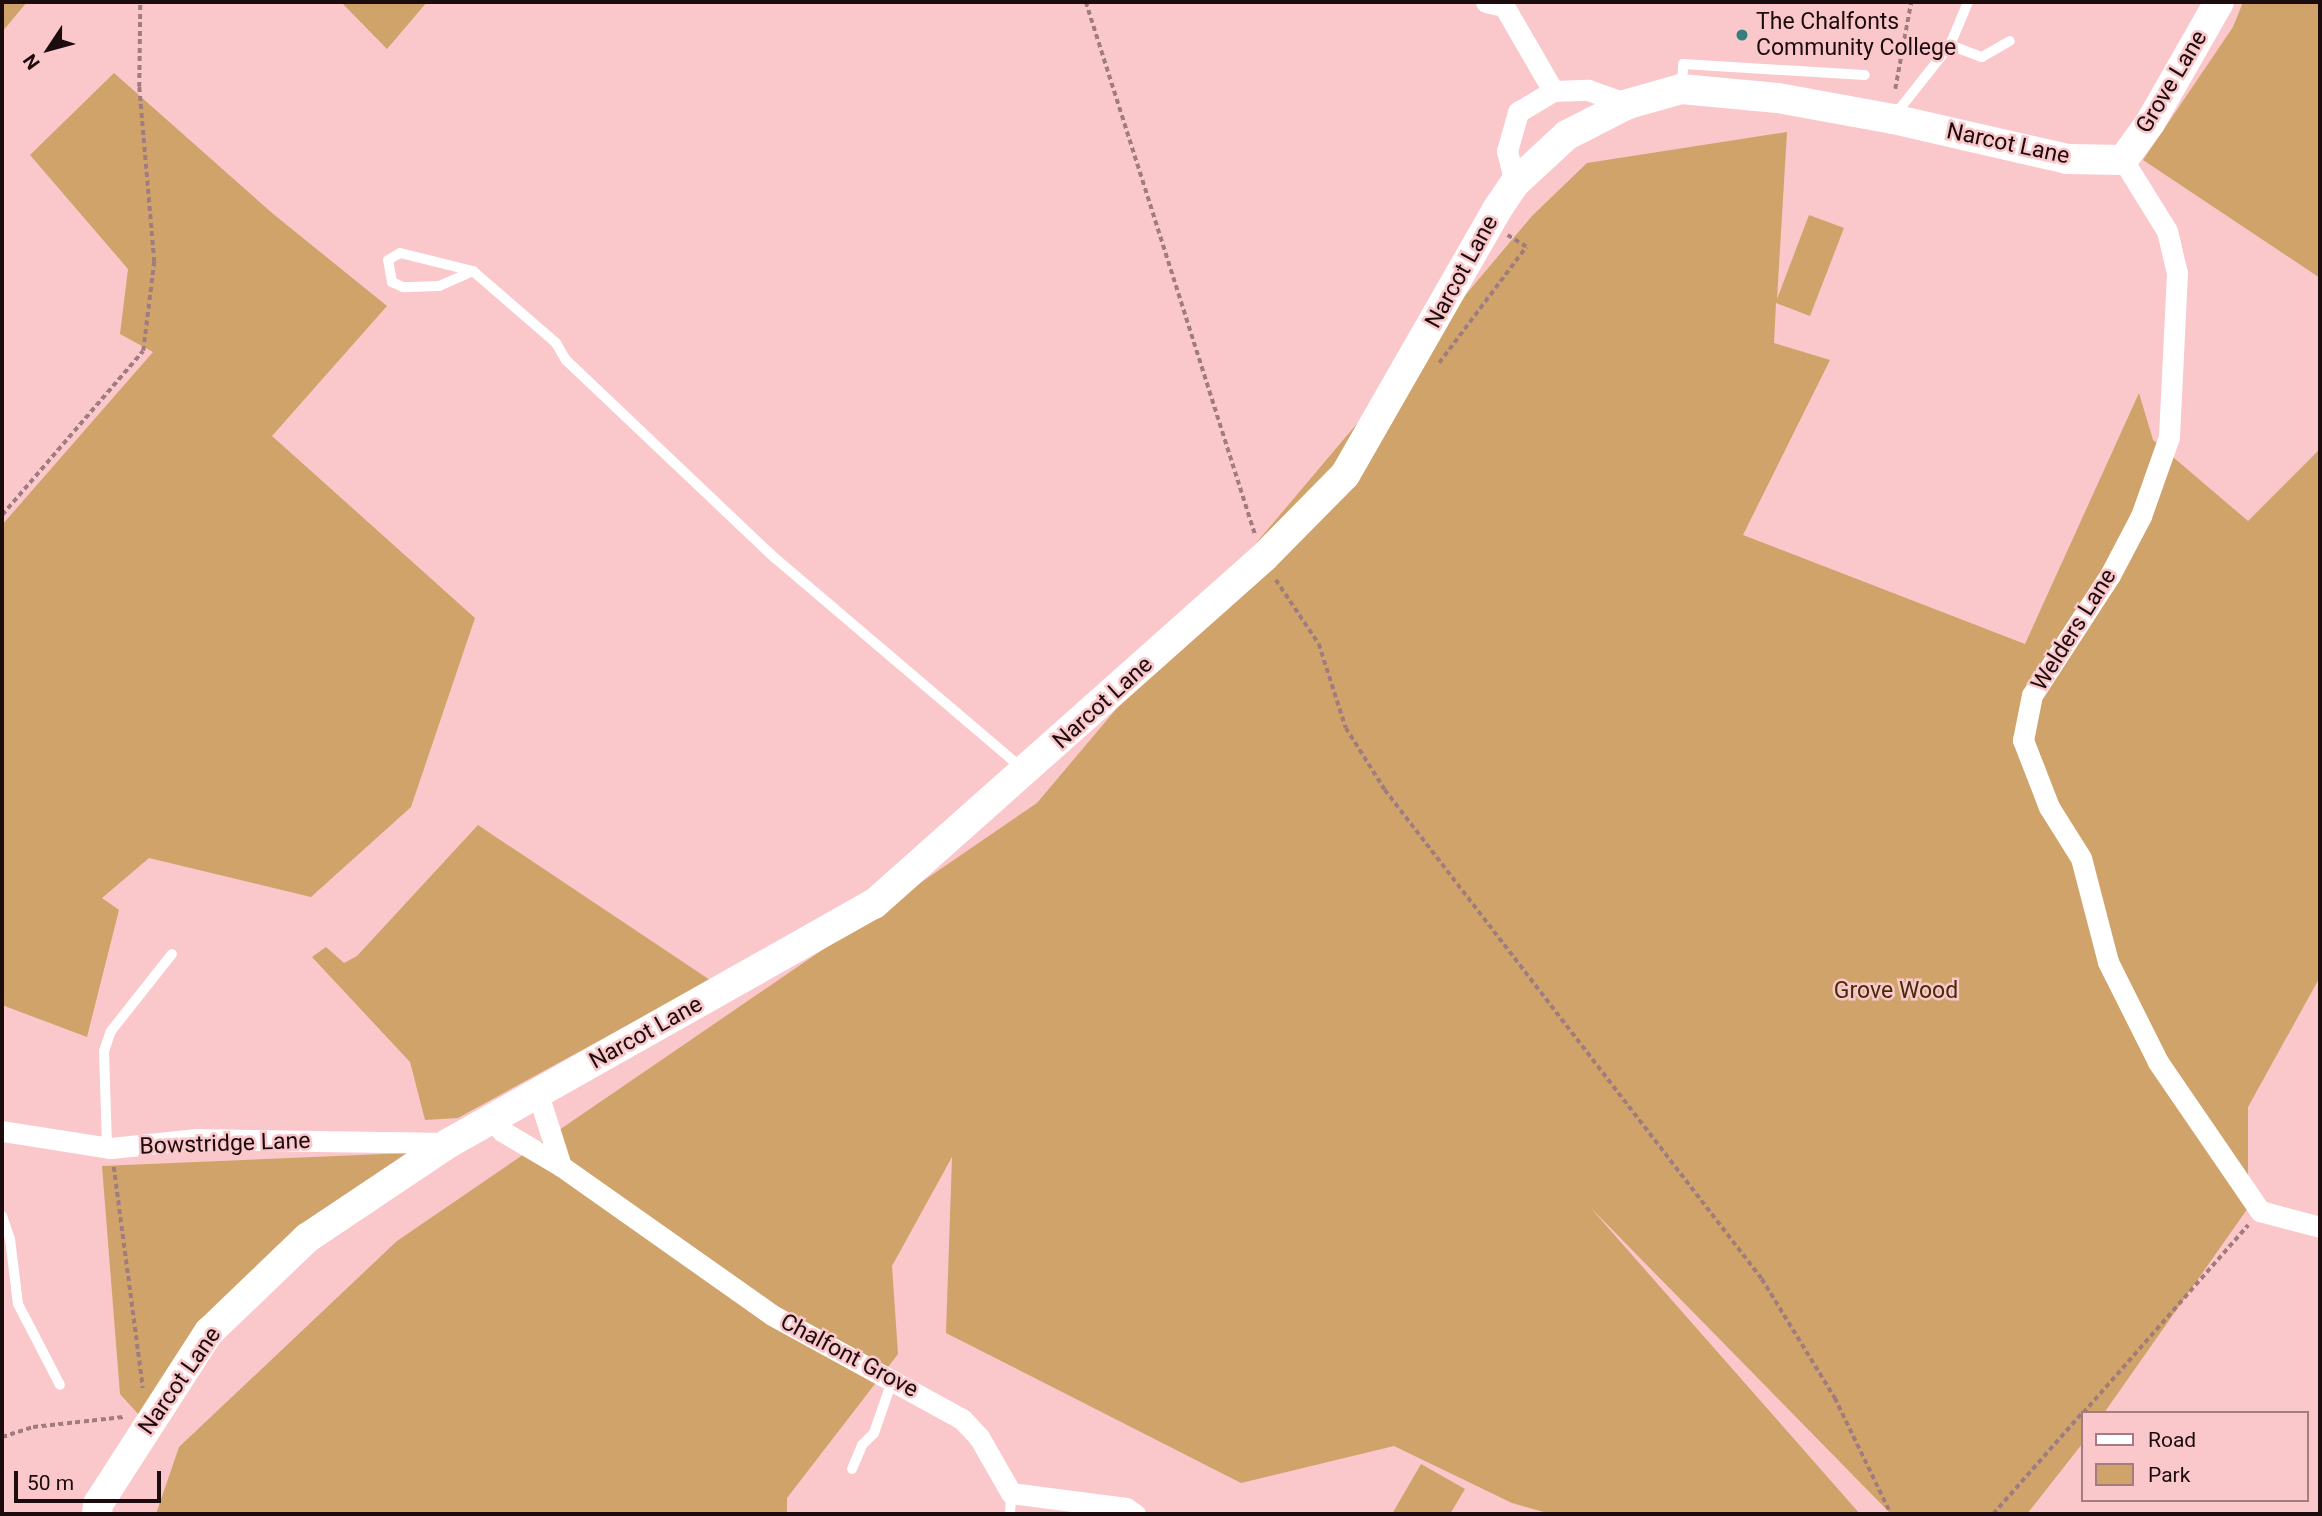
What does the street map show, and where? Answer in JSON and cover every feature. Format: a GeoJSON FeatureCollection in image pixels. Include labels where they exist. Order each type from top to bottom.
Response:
{"type":"FeatureCollection","features":[{"type":"Feature","properties":{"kind":"street"},"geometry":{"type":"LineString","coordinates":[[1486,2],[1504,6],[1553,91]]}},
{"type":"Feature","properties":{"kind":"street","name":"Grove Lane"},"geometry":{"type":"LineString","coordinates":[[2123,160],[2150,123],[2219,2]]}},
{"type":"Feature","properties":{"kind":"street","name":"Narcot Lane"},"geometry":{"type":"LineString","coordinates":[[97,1514],[98,1504],[209,1332],[307,1238],[449,1143],[874,904],[1268,566],[1345,475],[1488,223],[1515,183],[1567,135],[1628,104],[1681,89],[1778,98],[1890,118],[2067,159],[2123,160]]}},
{"type":"Feature","properties":{"kind":"street"},"geometry":{"type":"LineString","coordinates":[[1515,183],[1507,151],[1518,112],[1553,91],[1588,90],[1628,104]]}},
{"type":"Feature","properties":{"kind":"street","name":"Welders Lane"},"geometry":{"type":"LineString","coordinates":[[2123,160],[2167,231],[2177,273],[2169,437],[2141,516],[2110,575],[2032,695],[2022,740],[2049,807],[2081,858],[2108,962],[2158,1062],[2260,1211]]}},
{"type":"Feature","properties":{"kind":"street"},"geometry":{"type":"LineString","coordinates":[[538,1094],[561,1166]]}},
{"type":"Feature","properties":{"kind":"street","name":"Chalfont Grove"},"geometry":{"type":"LineString","coordinates":[[494,1120],[502,1131],[561,1166],[772,1315],[962,1419],[979,1437],[1010,1504],[1126,1508],[1135,1514]]}},
{"type":"Feature","properties":{"kind":"street","name":"Bowstridge Lane"},"geometry":{"type":"LineString","coordinates":[[2,1131],[109,1147],[197,1139],[449,1143]]}},
{"type":"Feature","properties":{"kind":"street"},"geometry":{"type":"LineString","coordinates":[[2260,1211],[2320,1227]]}},
{"type":"Feature","properties":{"kind":"lane"},"geometry":{"type":"LineString","coordinates":[[1890,118],[1950,45],[1968,2]]}},
{"type":"Feature","properties":{"kind":"lane"},"geometry":{"type":"LineString","coordinates":[[1950,45],[1982,57],[2010,41]]}},
{"type":"Feature","properties":{"kind":"lane"},"geometry":{"type":"LineString","coordinates":[[1681,89],[1683,64],[1865,75]]}},
{"type":"Feature","properties":{"kind":"lane"},"geometry":{"type":"LineString","coordinates":[[473,271],[439,286],[403,286],[392,282],[388,260],[400,253],[473,271],[556,343],[566,360],[775,558],[1027,772]]}},
{"type":"Feature","properties":{"kind":"lane"},"geometry":{"type":"LineString","coordinates":[[109,1147],[104,1051],[111,1031],[172,954]]}},
{"type":"Feature","properties":{"kind":"lane"},"geometry":{"type":"LineString","coordinates":[[2,1216],[10,1239],[18,1304],[60,1385]]}},
{"type":"Feature","properties":{"kind":"lane"},"geometry":{"type":"LineString","coordinates":[[852,1469],[862,1446],[874,1433],[892,1381]]}},
{"type":"Feature","properties":{"kind":"path"},"geometry":{"type":"LineString","coordinates":[[2,514],[143,351],[154,262],[139,87],[140,2]]}},
{"type":"Feature","properties":{"kind":"path"},"geometry":{"type":"LineString","coordinates":[[1086,2],[1268,566],[1319,644],[1346,728],[1385,790],[1762,1279],[1835,1398],[1891,1514]]}},
{"type":"Feature","properties":{"kind":"path"},"geometry":{"type":"LineString","coordinates":[[1890,118],[1911,2]]}},
{"type":"Feature","properties":{"kind":"path"},"geometry":{"type":"LineString","coordinates":[[1432,373],[1526,247],[1488,223]]}},
{"type":"Feature","properties":{"kind":"path"},"geometry":{"type":"LineString","coordinates":[[109,1147],[143,1390]]}},
{"type":"Feature","properties":{"kind":"path"},"geometry":{"type":"LineString","coordinates":[[2084,1411],[2260,1211]]}},
{"type":"Feature","properties":{"kind":"path"},"geometry":{"type":"LineString","coordinates":[[136,1399],[150,1379]]}},
{"type":"Feature","properties":{"kind":"path"},"geometry":{"type":"LineString","coordinates":[[117,1428],[130,1408]]}},
{"type":"Feature","properties":{"kind":"path"},"geometry":{"type":"LineString","coordinates":[[1993,1514],[2080,1415]]}},
{"type":"Feature","properties":{"kind":"path"},"geometry":{"type":"LineString","coordinates":[[2,1437],[33,1427],[124,1417]]}},
{"type":"Feature","properties":{"kind":"green space"},"geometry":{"type":"Polygon","coordinates":[[[2,2],[27,2],[2,32],[2,2]]]}},
{"type":"Feature","properties":{"kind":"green space"},"geometry":{"type":"Polygon","coordinates":[[[341,2],[427,2],[387,49],[341,2]]]}},
{"type":"Feature","properties":{"kind":"green space"},"geometry":{"type":"Polygon","coordinates":[[[2243,2],[2320,2],[2320,278],[2143,160],[2233,27],[2243,2]]]}},
{"type":"Feature","properties":{"kind":"green space"},"geometry":{"type":"Polygon","coordinates":[[[114,73],[272,213],[387,306],[272,436],[475,618],[411,807],[311,897],[149,858],[102,898],[119,910],[87,1037],[2,1005],[2,525],[153,352],[120,334],[128,269],[30,155],[114,73]]]}},
{"type":"Feature","properties":{"kind":"green space","name":"Grove Wood"},"geometry":{"type":"Polygon","coordinates":[[[1787,132],[1777,299],[1809,215],[1844,228],[1810,316],[1776,303],[1774,343],[1830,360],[1743,535],[2025,644],[2139,393],[2153,440],[2248,521],[2320,449],[2320,977],[2248,1107],[2248,1208],[2105,1411],[2080,1411],[2080,1447],[2027,1514],[1891,1514],[1589,1206],[1860,1514],[1551,1514],[1512,1503],[1394,1446],[1241,1483],[946,1333],[952,1157],[892,1266],[898,1354],[787,1498],[787,1514],[156,1514],[179,1447],[397,1241],[1037,803],[1532,216],[1587,163],[1787,132]]]}},
{"type":"Feature","properties":{"kind":"green space"},"geometry":{"type":"Polygon","coordinates":[[[478,825],[710,980],[458,1118],[425,1120],[410,1062],[312,957],[326,947],[344,963],[357,956],[478,825]]]}},
{"type":"Feature","properties":{"kind":"green space"},"geometry":{"type":"Polygon","coordinates":[[[408,1153],[140,1416],[120,1394],[102,1166],[408,1153]]]}},
{"type":"Feature","properties":{"kind":"green space"},"geometry":{"type":"Polygon","coordinates":[[[1421,1464],[1465,1489],[1450,1514],[1392,1514],[1421,1464]]]}},
{"type":"Feature","properties":{"kind":"place","name":"The Chalfonts Community College"},"geometry":{"type":"Point","coordinates":[1742,35]}}]}
